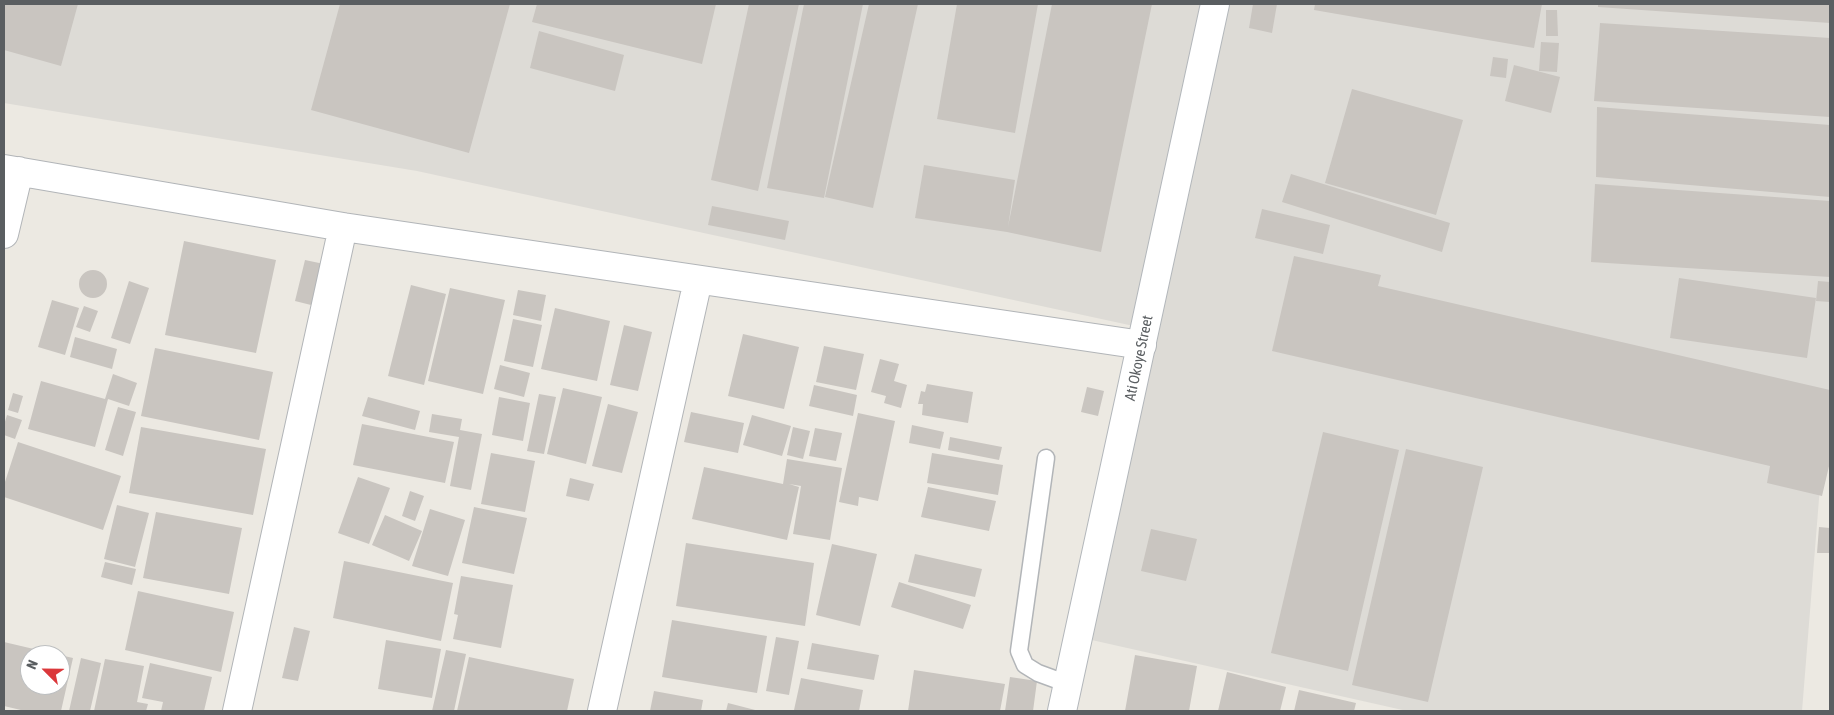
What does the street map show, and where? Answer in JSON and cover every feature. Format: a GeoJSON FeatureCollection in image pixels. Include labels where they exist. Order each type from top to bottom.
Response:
{"type":"FeatureCollection","features":[{"type":"Feature","properties":{"kind":"street","name":"Ati Okoye Street"},"geometry":{"type":"LineString","coordinates":[[1062,711],[1214,4]]}},
{"type":"Feature","properties":{"kind":"street"},"geometry":{"type":"LineString","coordinates":[[4,234],[12,170],[343,227],[1142,345]]}},
{"type":"Feature","properties":{"kind":"street"},"geometry":{"type":"LineString","coordinates":[[237,711],[343,227]]}},
{"type":"Feature","properties":{"kind":"street"},"geometry":{"type":"LineString","coordinates":[[602,711],[698,280]]}},
{"type":"Feature","properties":{"kind":"lane"},"geometry":{"type":"LineString","coordinates":[[1046,458],[1019,651],[1025,665],[1038,673],[1068,684]]}},
{"type":"Feature","properties":{"kind":"shaded area"},"geometry":{"type":"Polygon","coordinates":[[[4,4],[1830,4],[1830,406],[1821,474],[1802,711],[1407,711],[1074,636],[1143,328],[417,171],[4,103],[4,4]]]}},
{"type":"Feature","properties":{"kind":"building"},"geometry":{"type":"Polygon","coordinates":[[[4,4],[78,4],[61,66],[4,50],[4,4]]]}},
{"type":"Feature","properties":{"kind":"building"},"geometry":{"type":"Polygon","coordinates":[[[340,4],[510,4],[469,153],[311,110],[340,4]]]}},
{"type":"Feature","properties":{"kind":"building"},"geometry":{"type":"Polygon","coordinates":[[[537,4],[716,4],[702,64],[532,22],[537,4]]]}},
{"type":"Feature","properties":{"kind":"building"},"geometry":{"type":"Polygon","coordinates":[[[749,4],[799,4],[758,191],[711,180],[749,4]]]}},
{"type":"Feature","properties":{"kind":"building"},"geometry":{"type":"Polygon","coordinates":[[[804,4],[863,4],[824,198],[767,188],[804,4]]]}},
{"type":"Feature","properties":{"kind":"building"},"geometry":{"type":"Polygon","coordinates":[[[869,4],[918,4],[873,208],[825,197],[869,4]]]}},
{"type":"Feature","properties":{"kind":"building"},"geometry":{"type":"Polygon","coordinates":[[[957,4],[1038,4],[1015,133],[937,119],[957,4]]]}},
{"type":"Feature","properties":{"kind":"building"},"geometry":{"type":"Polygon","coordinates":[[[1052,4],[1152,4],[1101,252],[1007,232],[915,218],[924,165],[1015,180],[1008,227],[1052,4]]]}},
{"type":"Feature","properties":{"kind":"building"},"geometry":{"type":"Polygon","coordinates":[[[1253,4],[1277,4],[1272,33],[1249,28],[1253,4]]]}},
{"type":"Feature","properties":{"kind":"building"},"geometry":{"type":"Polygon","coordinates":[[[1315,4],[1542,4],[1534,48],[1314,10],[1315,4]]]}},
{"type":"Feature","properties":{"kind":"building"},"geometry":{"type":"Polygon","coordinates":[[[1598,4],[1830,4],[1830,23],[1598,7],[1598,4]]]}},
{"type":"Feature","properties":{"kind":"building"},"geometry":{"type":"Polygon","coordinates":[[[1546,10],[1557,10],[1558,36],[1546,36],[1546,10]]]}},
{"type":"Feature","properties":{"kind":"building"},"geometry":{"type":"Polygon","coordinates":[[[1600,23],[1830,38],[1830,117],[1594,101],[1600,23]]]}},
{"type":"Feature","properties":{"kind":"building"},"geometry":{"type":"Polygon","coordinates":[[[539,31],[624,55],[615,91],[530,68],[539,31]]]}},
{"type":"Feature","properties":{"kind":"building"},"geometry":{"type":"Polygon","coordinates":[[[1541,42],[1559,43],[1557,72],[1539,71],[1541,42]]]}},
{"type":"Feature","properties":{"kind":"building"},"geometry":{"type":"Polygon","coordinates":[[[1493,57],[1508,59],[1506,78],[1490,76],[1493,57]]]}},
{"type":"Feature","properties":{"kind":"building"},"geometry":{"type":"Polygon","coordinates":[[[1514,65],[1560,77],[1551,113],[1505,101],[1514,65]]]}},
{"type":"Feature","properties":{"kind":"building"},"geometry":{"type":"Polygon","coordinates":[[[1352,89],[1463,120],[1436,215],[1325,183],[1352,89]]]}},
{"type":"Feature","properties":{"kind":"building"},"geometry":{"type":"Polygon","coordinates":[[[1597,107],[1830,125],[1830,197],[1596,177],[1597,107]]]}},
{"type":"Feature","properties":{"kind":"building"},"geometry":{"type":"Polygon","coordinates":[[[1291,174],[1450,223],[1442,252],[1282,202],[1291,174]]]}},
{"type":"Feature","properties":{"kind":"building"},"geometry":{"type":"Polygon","coordinates":[[[1595,184],[1830,201],[1830,277],[1591,262],[1595,184]]]}},
{"type":"Feature","properties":{"kind":"building"},"geometry":{"type":"Polygon","coordinates":[[[712,206],[789,221],[785,240],[708,225],[712,206]]]}},
{"type":"Feature","properties":{"kind":"building"},"geometry":{"type":"Polygon","coordinates":[[[1262,209],[1330,225],[1323,254],[1255,238],[1262,209]]]}},
{"type":"Feature","properties":{"kind":"building"},"geometry":{"type":"Polygon","coordinates":[[[184,241],[276,260],[256,353],[165,335],[184,241]]]}},
{"type":"Feature","properties":{"kind":"building"},"geometry":{"type":"Polygon","coordinates":[[[1294,256],[1381,275],[1378,286],[1830,390],[1830,462],[1822,496],[1767,483],[1770,466],[1272,351],[1294,256]]]}},
{"type":"Feature","properties":{"kind":"building"},"geometry":{"type":"Polygon","coordinates":[[[305,260],[324,264],[315,306],[295,301],[305,260]]]}},
{"type":"Feature","properties":{"kind":"building"},"geometry":{"type":"Polygon","coordinates":[[[93,270],[103,274],[107,284],[103,294],[93,298],[83,294],[79,284],[83,274],[93,270]]]}},
{"type":"Feature","properties":{"kind":"building"},"geometry":{"type":"Polygon","coordinates":[[[1679,278],[1816,298],[1807,358],[1670,338],[1679,278]]]}},
{"type":"Feature","properties":{"kind":"building"},"geometry":{"type":"Polygon","coordinates":[[[129,281],[149,288],[130,344],[111,338],[129,281]]]}},
{"type":"Feature","properties":{"kind":"building"},"geometry":{"type":"Polygon","coordinates":[[[1818,281],[1830,282],[1830,302],[1816,301],[1818,281]]]}},
{"type":"Feature","properties":{"kind":"building"},"geometry":{"type":"Polygon","coordinates":[[[411,285],[446,294],[424,385],[388,376],[411,285]]]}},
{"type":"Feature","properties":{"kind":"building"},"geometry":{"type":"Polygon","coordinates":[[[450,288],[505,300],[483,394],[428,381],[450,288]]]}},
{"type":"Feature","properties":{"kind":"building"},"geometry":{"type":"Polygon","coordinates":[[[518,290],[546,295],[541,321],[513,315],[518,290]]]}},
{"type":"Feature","properties":{"kind":"building"},"geometry":{"type":"Polygon","coordinates":[[[52,300],[79,308],[65,355],[38,347],[52,300]]]}},
{"type":"Feature","properties":{"kind":"building"},"geometry":{"type":"Polygon","coordinates":[[[84,306],[98,311],[90,332],[76,327],[84,306]]]}},
{"type":"Feature","properties":{"kind":"building"},"geometry":{"type":"Polygon","coordinates":[[[555,308],[610,321],[597,381],[541,369],[555,308]]]}},
{"type":"Feature","properties":{"kind":"building"},"geometry":{"type":"Polygon","coordinates":[[[513,319],[542,325],[533,367],[504,361],[513,319]]]}},
{"type":"Feature","properties":{"kind":"building"},"geometry":{"type":"Polygon","coordinates":[[[624,325],[652,332],[638,391],[610,385],[624,325]]]}},
{"type":"Feature","properties":{"kind":"building"},"geometry":{"type":"Polygon","coordinates":[[[743,334],[799,347],[784,409],[728,396],[743,334]]]}},
{"type":"Feature","properties":{"kind":"building"},"geometry":{"type":"Polygon","coordinates":[[[75,337],[117,349],[112,369],[70,357],[75,337]]]}},
{"type":"Feature","properties":{"kind":"building"},"geometry":{"type":"Polygon","coordinates":[[[824,346],[864,354],[856,390],[816,382],[824,346]]]}},
{"type":"Feature","properties":{"kind":"building"},"geometry":{"type":"Polygon","coordinates":[[[155,348],[273,372],[259,440],[141,416],[155,348]]]}},
{"type":"Feature","properties":{"kind":"building"},"geometry":{"type":"Polygon","coordinates":[[[880,359],[899,364],[894,381],[907,385],[901,408],[884,403],[886,396],[871,392],[880,359]]]}},
{"type":"Feature","properties":{"kind":"building"},"geometry":{"type":"Polygon","coordinates":[[[500,365],[530,373],[524,397],[494,389],[500,365]]]}},
{"type":"Feature","properties":{"kind":"building"},"geometry":{"type":"Polygon","coordinates":[[[113,374],[137,383],[129,406],[108,399],[95,447],[28,429],[41,381],[105,399],[113,374]]]}},
{"type":"Feature","properties":{"kind":"building"},"geometry":{"type":"Polygon","coordinates":[[[927,384],[973,392],[968,423],[922,415],[923,404],[918,404],[921,391],[925,392],[927,384]]]}},
{"type":"Feature","properties":{"kind":"building"},"geometry":{"type":"Polygon","coordinates":[[[814,385],[857,395],[853,416],[809,406],[814,385]]]}},
{"type":"Feature","properties":{"kind":"building"},"geometry":{"type":"Polygon","coordinates":[[[1087,387],[1104,391],[1098,416],[1081,412],[1087,387]]]}},
{"type":"Feature","properties":{"kind":"building"},"geometry":{"type":"Polygon","coordinates":[[[563,388],[602,397],[586,464],[547,454],[563,388]]]}},
{"type":"Feature","properties":{"kind":"building"},"geometry":{"type":"Polygon","coordinates":[[[13,393],[23,396],[18,413],[8,410],[13,393]]]}},
{"type":"Feature","properties":{"kind":"building"},"geometry":{"type":"Polygon","coordinates":[[[539,394],[556,397],[544,454],[527,451],[539,394]]]}},
{"type":"Feature","properties":{"kind":"building"},"geometry":{"type":"Polygon","coordinates":[[[368,397],[420,411],[415,430],[362,416],[368,397]]]}},
{"type":"Feature","properties":{"kind":"building"},"geometry":{"type":"Polygon","coordinates":[[[499,397],[530,403],[523,441],[492,435],[499,397]]]}},
{"type":"Feature","properties":{"kind":"building"},"geometry":{"type":"Polygon","coordinates":[[[608,404],[638,412],[622,473],[592,466],[608,404]]]}},
{"type":"Feature","properties":{"kind":"building"},"geometry":{"type":"Polygon","coordinates":[[[118,407],[136,412],[123,456],[105,450],[118,407]]]}},
{"type":"Feature","properties":{"kind":"building"},"geometry":{"type":"Polygon","coordinates":[[[691,412],[744,423],[738,453],[684,442],[691,412]]]}},
{"type":"Feature","properties":{"kind":"building"},"geometry":{"type":"Polygon","coordinates":[[[858,413],[895,421],[878,501],[859,497],[858,506],[839,502],[858,413]]]}},
{"type":"Feature","properties":{"kind":"building"},"geometry":{"type":"Polygon","coordinates":[[[432,414],[462,419],[460,430],[482,434],[471,490],[450,486],[459,437],[429,432],[432,414]]]}},
{"type":"Feature","properties":{"kind":"building"},"geometry":{"type":"Polygon","coordinates":[[[7,415],[22,420],[15,439],[4,435],[7,415]]]}},
{"type":"Feature","properties":{"kind":"building"},"geometry":{"type":"Polygon","coordinates":[[[752,415],[791,426],[782,456],[743,445],[752,415]]]}},
{"type":"Feature","properties":{"kind":"building"},"geometry":{"type":"Polygon","coordinates":[[[362,424],[454,442],[445,483],[353,465],[362,424]]]}},
{"type":"Feature","properties":{"kind":"building"},"geometry":{"type":"Polygon","coordinates":[[[912,425],[944,432],[940,449],[909,443],[912,425]]]}},
{"type":"Feature","properties":{"kind":"building"},"geometry":{"type":"Polygon","coordinates":[[[141,427],[266,449],[253,515],[129,493],[141,427]]]}},
{"type":"Feature","properties":{"kind":"building"},"geometry":{"type":"Polygon","coordinates":[[[793,427],[810,431],[803,459],[787,455],[793,427]]]}},
{"type":"Feature","properties":{"kind":"building"},"geometry":{"type":"Polygon","coordinates":[[[815,428],[842,433],[836,461],[809,456],[815,428]]]}},
{"type":"Feature","properties":{"kind":"building"},"geometry":{"type":"Polygon","coordinates":[[[1323,432],[1399,450],[1348,671],[1271,653],[1323,432]]]}},
{"type":"Feature","properties":{"kind":"building"},"geometry":{"type":"Polygon","coordinates":[[[950,437],[1002,447],[999,460],[948,450],[950,437]]]}},
{"type":"Feature","properties":{"kind":"building"},"geometry":{"type":"Polygon","coordinates":[[[18,442],[121,476],[103,530],[4,497],[4,485],[18,442]]]}},
{"type":"Feature","properties":{"kind":"building"},"geometry":{"type":"Polygon","coordinates":[[[1406,449],[1483,467],[1428,702],[1352,685],[1406,449]]]}},
{"type":"Feature","properties":{"kind":"building"},"geometry":{"type":"Polygon","coordinates":[[[491,453],[535,461],[525,512],[481,504],[491,453]]]}},
{"type":"Feature","properties":{"kind":"building"},"geometry":{"type":"Polygon","coordinates":[[[932,453],[1003,465],[998,495],[927,483],[932,453]]]}},
{"type":"Feature","properties":{"kind":"building"},"geometry":{"type":"Polygon","coordinates":[[[787,459],[842,468],[830,540],[793,534],[801,486],[789,484],[799,487],[787,540],[692,519],[704,467],[783,484],[787,459]]]}},
{"type":"Feature","properties":{"kind":"building"},"geometry":{"type":"Polygon","coordinates":[[[358,477],[390,488],[369,544],[338,533],[358,477]]]}},
{"type":"Feature","properties":{"kind":"building"},"geometry":{"type":"Polygon","coordinates":[[[570,478],[594,484],[589,501],[566,496],[570,478]]]}},
{"type":"Feature","properties":{"kind":"building"},"geometry":{"type":"Polygon","coordinates":[[[928,487],[996,501],[989,531],[921,517],[928,487]]]}},
{"type":"Feature","properties":{"kind":"building"},"geometry":{"type":"Polygon","coordinates":[[[410,491],[424,496],[415,521],[402,516],[410,491]]]}},
{"type":"Feature","properties":{"kind":"building"},"geometry":{"type":"Polygon","coordinates":[[[117,505],[149,513],[135,567],[104,559],[117,505]]]}},
{"type":"Feature","properties":{"kind":"building"},"geometry":{"type":"Polygon","coordinates":[[[474,507],[527,518],[514,574],[462,563],[474,507]]]}},
{"type":"Feature","properties":{"kind":"building"},"geometry":{"type":"Polygon","coordinates":[[[430,509],[465,520],[448,576],[412,566],[430,509]]]}},
{"type":"Feature","properties":{"kind":"building"},"geometry":{"type":"Polygon","coordinates":[[[156,512],[242,528],[229,594],[143,578],[156,512]]]}},
{"type":"Feature","properties":{"kind":"building"},"geometry":{"type":"Polygon","coordinates":[[[385,515],[422,531],[409,561],[372,545],[385,515]]]}},
{"type":"Feature","properties":{"kind":"building"},"geometry":{"type":"Polygon","coordinates":[[[1819,527],[1830,528],[1830,553],[1817,553],[1819,527]]]}},
{"type":"Feature","properties":{"kind":"building"},"geometry":{"type":"Polygon","coordinates":[[[1151,529],[1197,539],[1186,581],[1141,571],[1151,529]]]}},
{"type":"Feature","properties":{"kind":"building"},"geometry":{"type":"Polygon","coordinates":[[[686,543],[814,563],[805,626],[676,606],[686,543]]]}},
{"type":"Feature","properties":{"kind":"building"},"geometry":{"type":"Polygon","coordinates":[[[832,544],[877,554],[860,626],[816,615],[832,544]]]}},
{"type":"Feature","properties":{"kind":"building"},"geometry":{"type":"Polygon","coordinates":[[[915,554],[982,569],[975,597],[908,582],[915,554]]]}},
{"type":"Feature","properties":{"kind":"building"},"geometry":{"type":"Polygon","coordinates":[[[344,561],[453,583],[441,641],[333,618],[344,561]]]}},
{"type":"Feature","properties":{"kind":"building"},"geometry":{"type":"Polygon","coordinates":[[[105,562],[136,569],[132,585],[101,577],[105,562]]]}},
{"type":"Feature","properties":{"kind":"building"},"geometry":{"type":"Polygon","coordinates":[[[461,576],[513,585],[501,648],[453,639],[458,615],[454,614],[461,576]]]}},
{"type":"Feature","properties":{"kind":"building"},"geometry":{"type":"Polygon","coordinates":[[[899,582],[971,605],[963,629],[891,607],[899,582]]]}},
{"type":"Feature","properties":{"kind":"building"},"geometry":{"type":"Polygon","coordinates":[[[138,591],[234,612],[221,672],[125,650],[138,591]]]}},
{"type":"Feature","properties":{"kind":"building"},"geometry":{"type":"Polygon","coordinates":[[[672,620],[767,636],[757,693],[662,677],[672,620]]]}},
{"type":"Feature","properties":{"kind":"building"},"geometry":{"type":"Polygon","coordinates":[[[294,627],[310,631],[298,681],[282,678],[294,627]]]}},
{"type":"Feature","properties":{"kind":"building"},"geometry":{"type":"Polygon","coordinates":[[[776,637],[799,641],[789,695],[766,691],[776,637]]]}},
{"type":"Feature","properties":{"kind":"building"},"geometry":{"type":"Polygon","coordinates":[[[386,640],[441,649],[432,698],[378,689],[386,640]]]}},
{"type":"Feature","properties":{"kind":"building"},"geometry":{"type":"Polygon","coordinates":[[[4,642],[20,646],[20,695],[65,695],[61,711],[25,711],[4,706],[4,642]]]}},
{"type":"Feature","properties":{"kind":"building"},"geometry":{"type":"Polygon","coordinates":[[[812,643],[879,655],[874,680],[807,669],[812,643]]]}},
{"type":"Feature","properties":{"kind":"building"},"geometry":{"type":"Polygon","coordinates":[[[446,650],[466,654],[454,711],[432,711],[446,650]]]}},
{"type":"Feature","properties":{"kind":"building"},"geometry":{"type":"Polygon","coordinates":[[[1135,655],[1197,666],[1189,711],[1125,711],[1135,655]]]}},
{"type":"Feature","properties":{"kind":"building"},"geometry":{"type":"Polygon","coordinates":[[[70,657],[73,658],[70,671],[70,657]]]}},
{"type":"Feature","properties":{"kind":"building"},"geometry":{"type":"Polygon","coordinates":[[[469,657],[574,679],[567,711],[457,711],[469,657]]]}},
{"type":"Feature","properties":{"kind":"building"},"geometry":{"type":"Polygon","coordinates":[[[81,658],[101,663],[90,711],[69,711],[81,658]]]}},
{"type":"Feature","properties":{"kind":"building"},"geometry":{"type":"Polygon","coordinates":[[[105,659],[144,666],[137,702],[148,704],[146,711],[94,711],[105,659]]]}},
{"type":"Feature","properties":{"kind":"building"},"geometry":{"type":"Polygon","coordinates":[[[150,663],[212,677],[204,711],[161,711],[163,702],[142,698],[150,663]]]}},
{"type":"Feature","properties":{"kind":"building"},"geometry":{"type":"Polygon","coordinates":[[[914,670],[1005,684],[1000,711],[908,711],[914,670]]]}},
{"type":"Feature","properties":{"kind":"building"},"geometry":{"type":"Polygon","coordinates":[[[1227,672],[1286,687],[1280,711],[1218,711],[1227,672]]]}},
{"type":"Feature","properties":{"kind":"building"},"geometry":{"type":"Polygon","coordinates":[[[1010,677],[1037,681],[1033,711],[1005,711],[1010,677]]]}},
{"type":"Feature","properties":{"kind":"building"},"geometry":{"type":"Polygon","coordinates":[[[801,678],[863,690],[859,711],[794,710],[801,678]]]}},
{"type":"Feature","properties":{"kind":"building"},"geometry":{"type":"Polygon","coordinates":[[[1299,690],[1356,703],[1354,711],[1294,711],[1299,690]]]}},
{"type":"Feature","properties":{"kind":"building"},"geometry":{"type":"Polygon","coordinates":[[[654,691],[703,700],[701,711],[650,711],[654,691]]]}},
{"type":"Feature","properties":{"kind":"building"},"geometry":{"type":"Polygon","coordinates":[[[728,703],[759,711],[726,711],[728,703]]]}}]}
